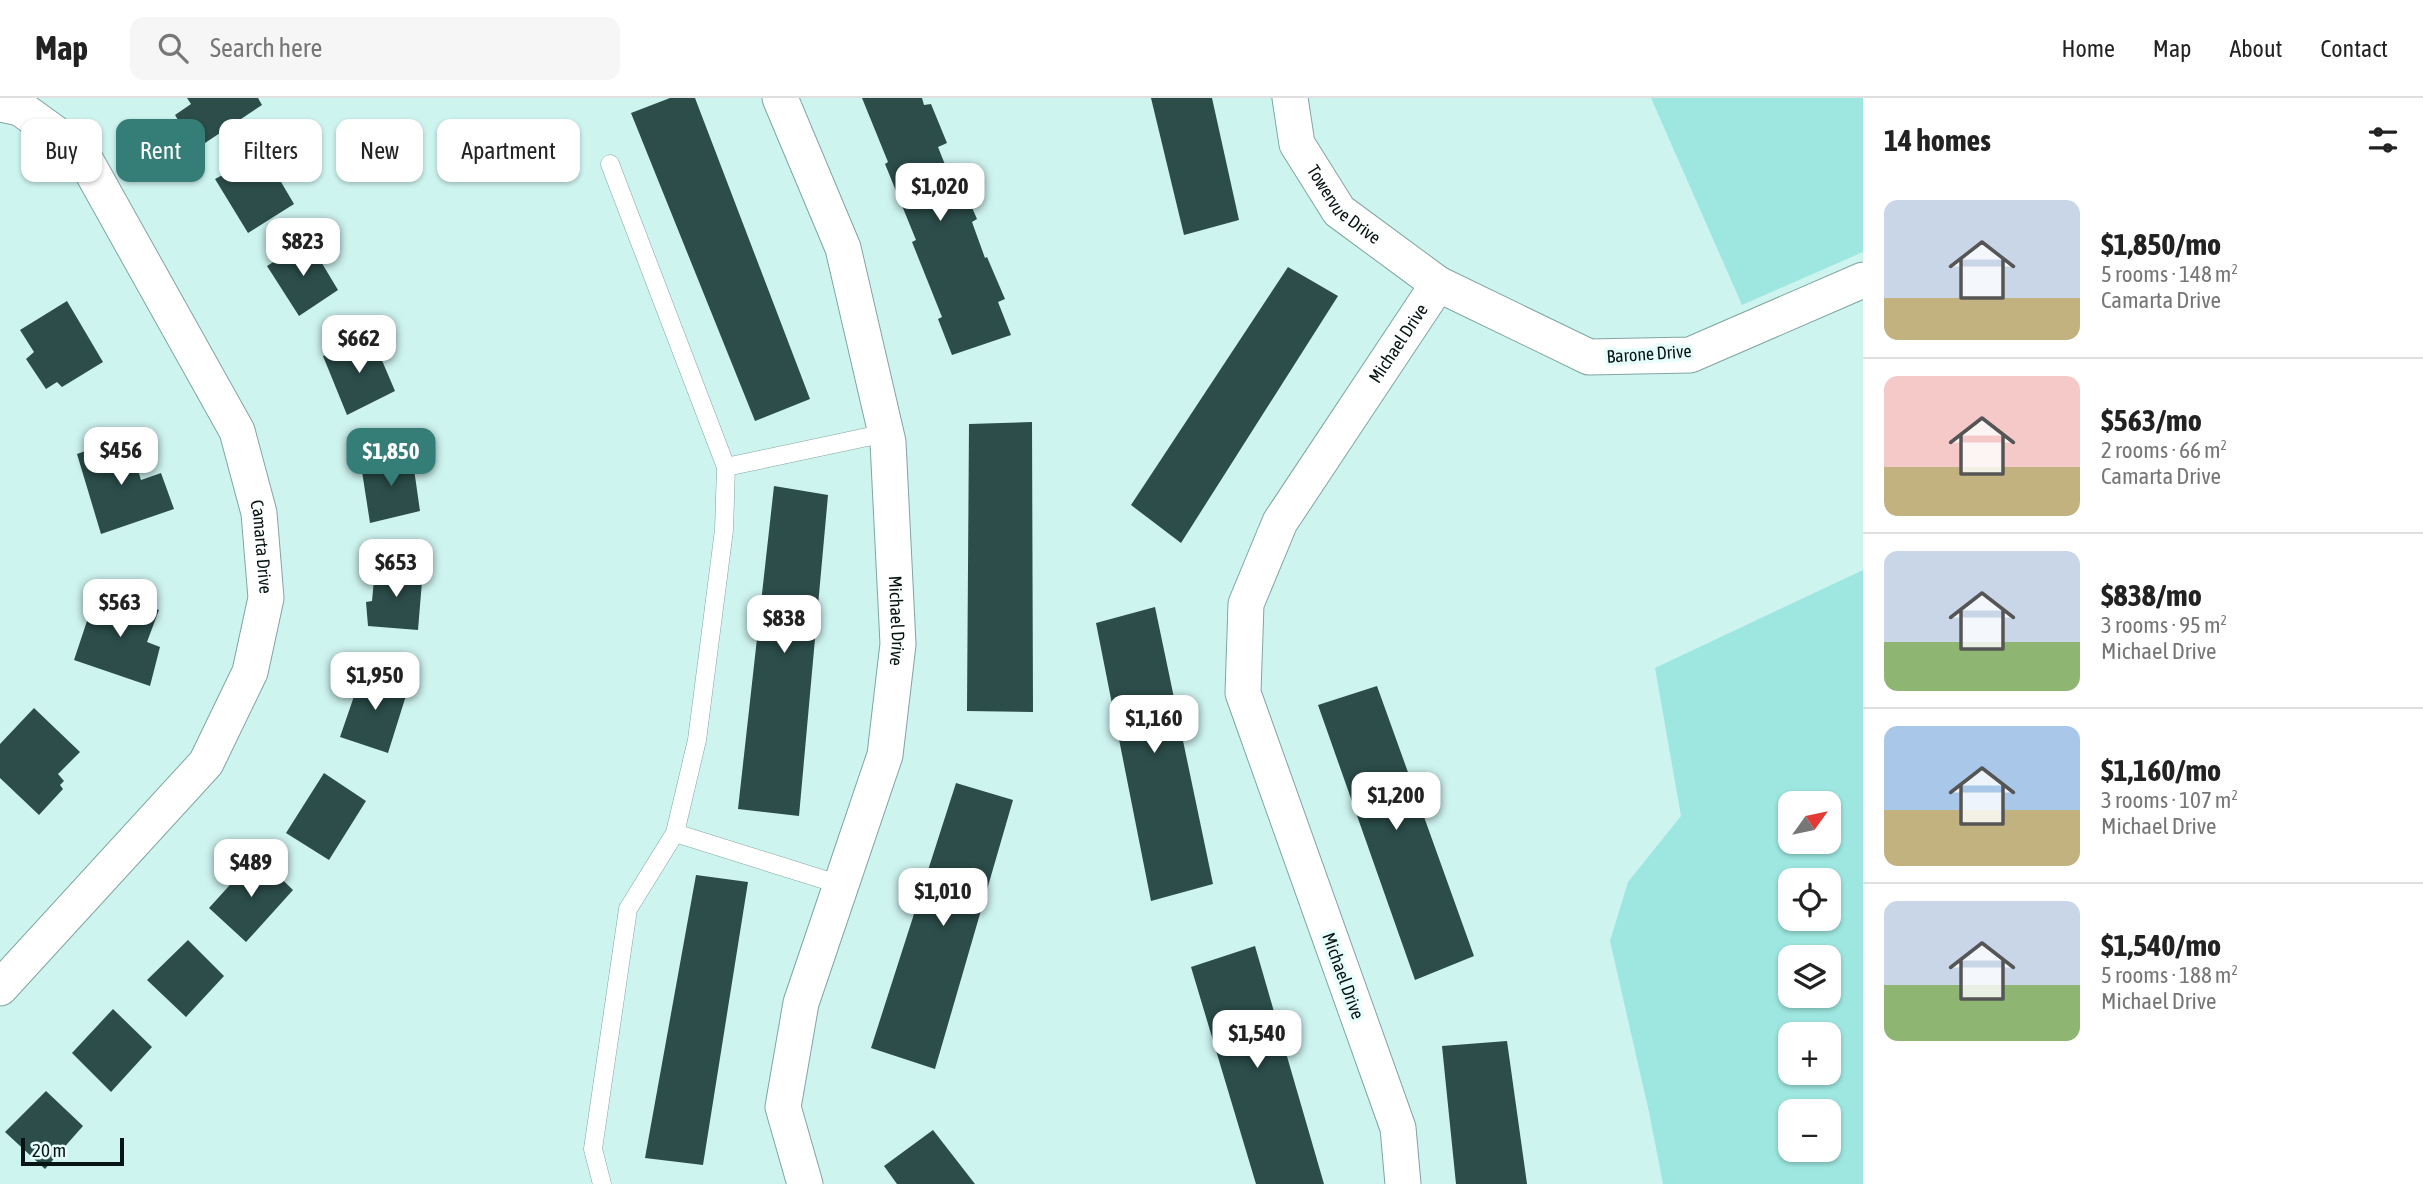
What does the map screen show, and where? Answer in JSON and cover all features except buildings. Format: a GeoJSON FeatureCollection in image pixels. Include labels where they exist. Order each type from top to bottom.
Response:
{"type":"FeatureCollection","features":[{"type":"Feature","properties":{"kind":"street","name":"Michael Drive"},"geometry":{"type":"LineString","coordinates":[[780,98],[843,248],[886,433],[898,643],[885,755],[801,1003],[783,1107],[805,1184]]}},
{"type":"Feature","properties":{"kind":"street","name":"Towervue Drive"},"geometry":{"type":"LineString","coordinates":[[1290,98],[1297,144],[1339,211],[1438,284]]}},
{"type":"Feature","properties":{"kind":"street","name":"Camarta Drive"},"geometry":{"type":"LineString","coordinates":[[0,104],[20,108],[81,152],[237,430],[259,513],[266,598],[250,672],[206,764],[0,988]]}},
{"type":"Feature","properties":{"kind":"street","name":"Barone Drive"},"geometry":{"type":"LineString","coordinates":[[1438,284],[1588,357],[1690,355],[1863,280]]}},
{"type":"Feature","properties":{"kind":"street","name":"Michael Drive"},"geometry":{"type":"LineString","coordinates":[[1403,1184],[1398,1128],[1243,693],[1246,604],[1280,522],[1438,284]]}},
{"type":"Feature","properties":{"kind":"lane"},"geometry":{"type":"LineString","coordinates":[[603,1184],[593,1149],[628,909],[676,833],[697,740],[724,530],[726,467],[610,164]]}},
{"type":"Feature","properties":{"kind":"lane"},"geometry":{"type":"LineString","coordinates":[[726,467],[886,433]]}},
{"type":"Feature","properties":{"kind":"lane"},"geometry":{"type":"LineString","coordinates":[[676,833],[841,885]]}},
{"type":"Feature","properties":{"kind":"shaded area"},"geometry":{"type":"Polygon","coordinates":[[[1651,98],[1863,98],[1863,252],[1742,305],[1651,98]]]}},
{"type":"Feature","properties":{"kind":"shaded area"},"geometry":{"type":"Polygon","coordinates":[[[1863,570],[1863,1184],[1663,1184],[1610,941],[1628,882],[1681,816],[1655,668],[1863,570]]]}}]}
